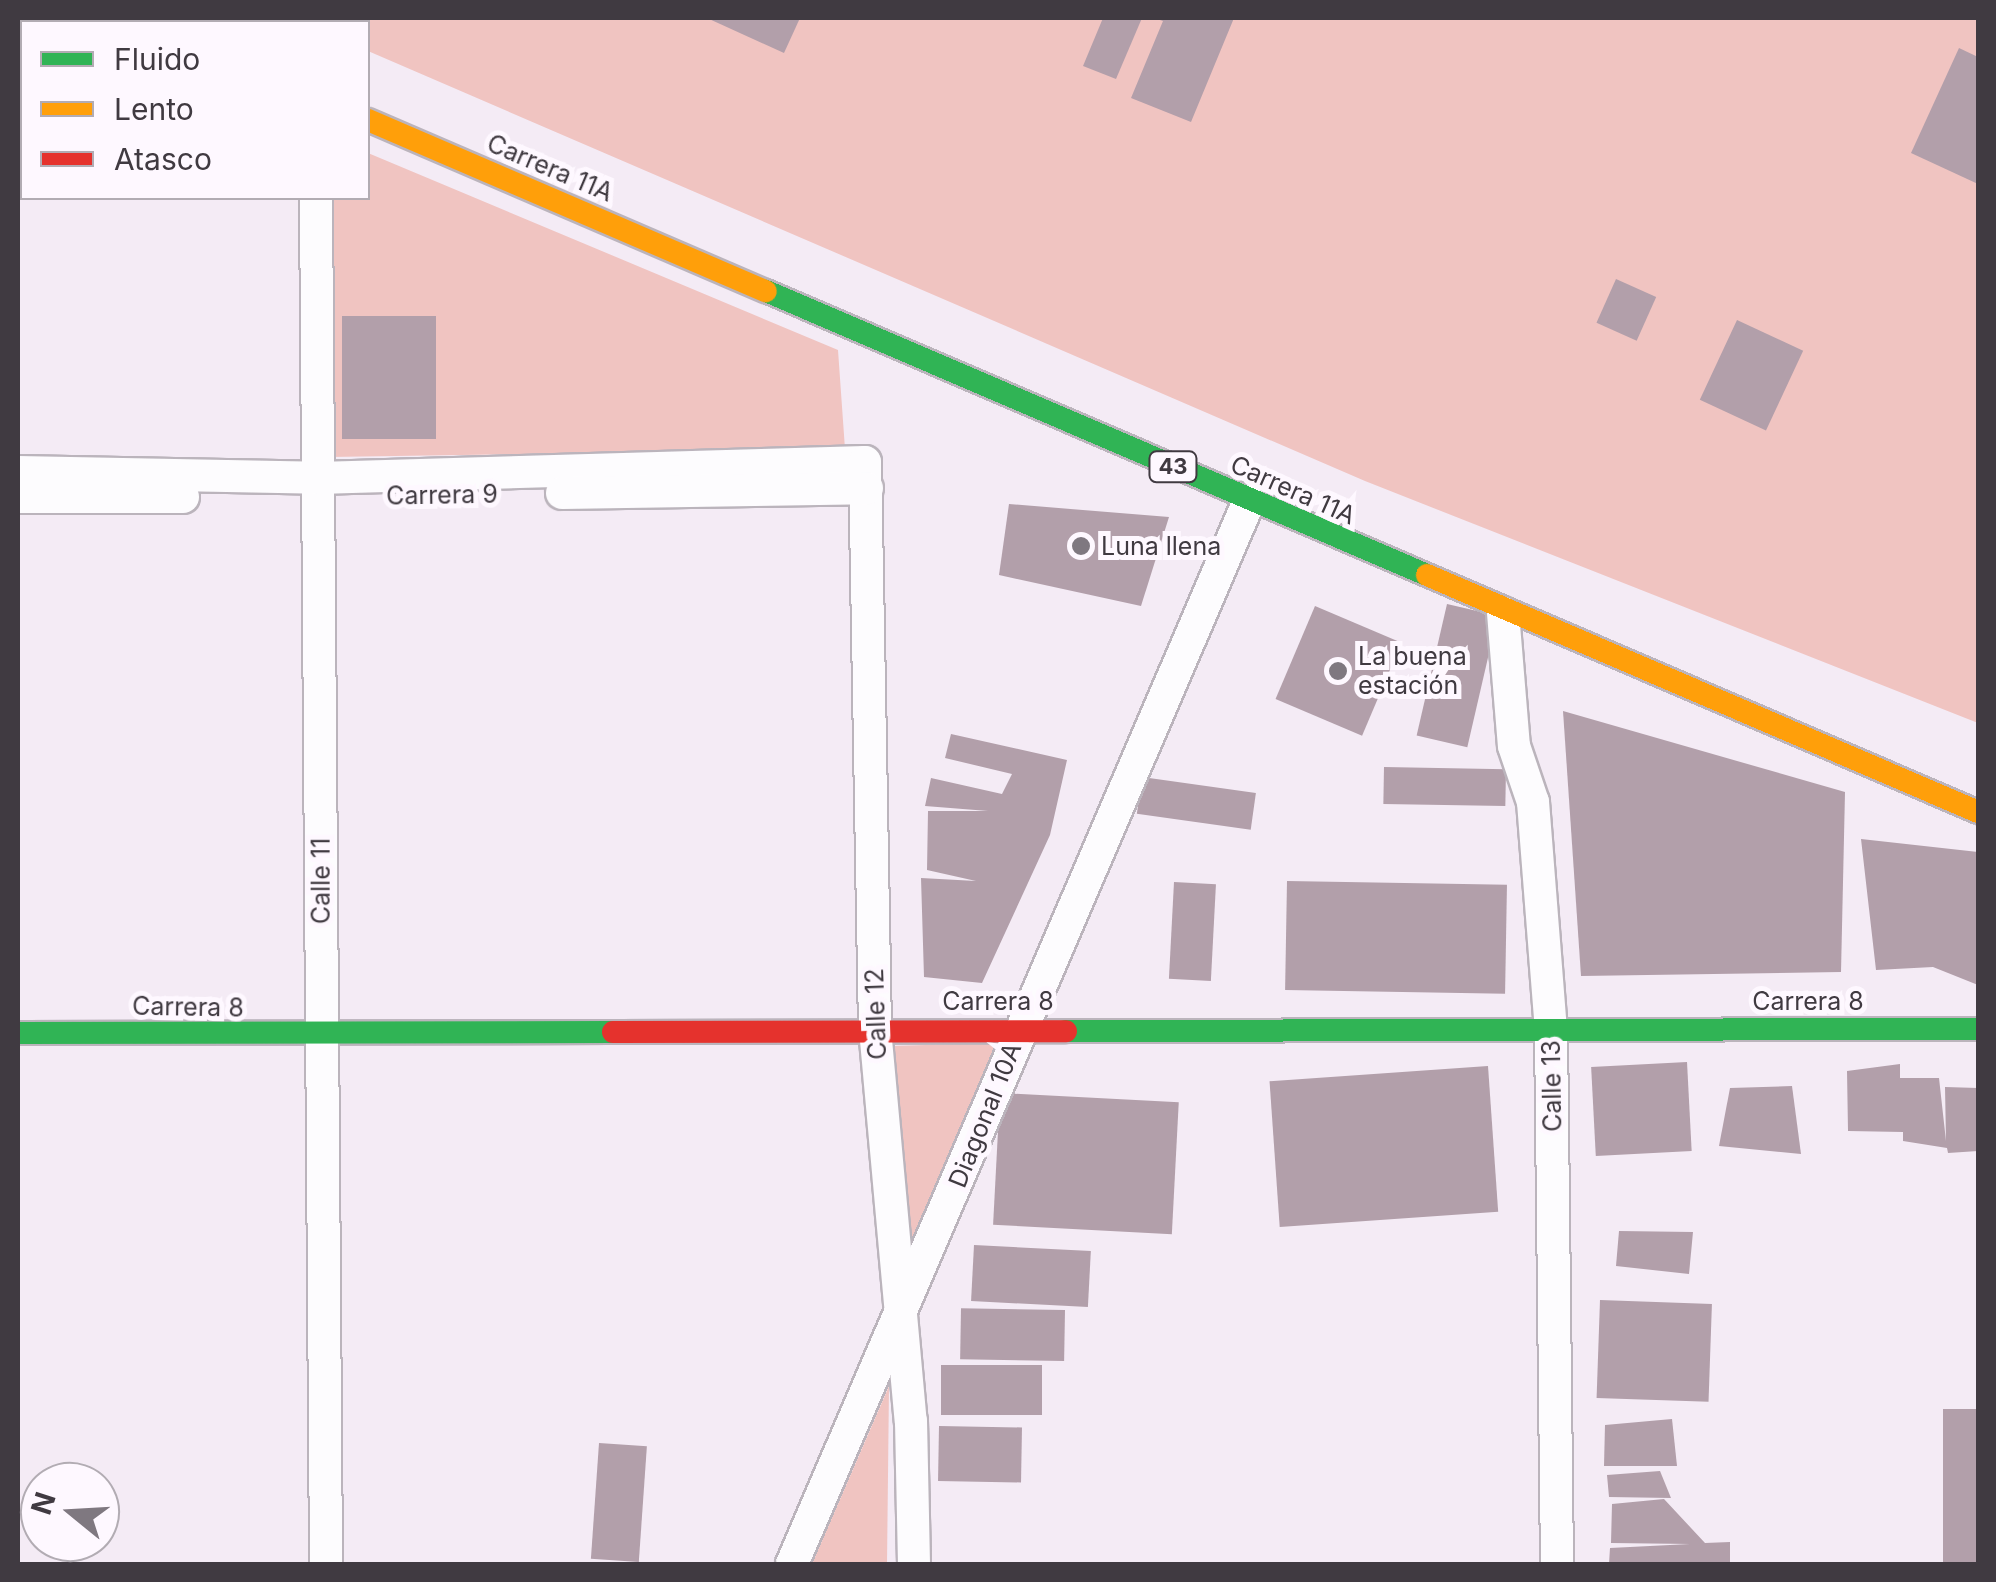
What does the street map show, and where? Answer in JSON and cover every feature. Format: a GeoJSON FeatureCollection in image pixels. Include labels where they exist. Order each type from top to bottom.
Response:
{"type":"FeatureCollection","features":[{"type":"Feature","properties":{"kind":"main road","name":"Carrera 11A"},"geometry":{"type":"LineString","coordinates":[[370,121],[1503,613],[1978,812]]}},
{"type":"Feature","properties":{"kind":"main road","name":"Carrera 8"},"geometry":{"type":"LineString","coordinates":[[18,1033],[322,1036],[1020,1028],[1978,1029]]}},
{"type":"Feature","properties":{"kind":"street","name":"Calle 11"},"geometry":{"type":"LineString","coordinates":[[316,200],[326,1564]]}},
{"type":"Feature","properties":{"kind":"street","name":"Carrera 9"},"geometry":{"type":"LineString","coordinates":[[18,472],[318,488]]}},
{"type":"Feature","properties":{"kind":"street","name":"Carrera 9"},"geometry":{"type":"LineString","coordinates":[[18,497],[866,475]]}},
{"type":"Feature","properties":{"kind":"street","name":"Calle 12"},"geometry":{"type":"LineString","coordinates":[[866,475],[875,1029],[898,1327],[911,1422],[914,1564]]}},
{"type":"Feature","properties":{"kind":"street","name":"Diagonal 10A"},"geometry":{"type":"LineString","coordinates":[[792,1564],[898,1327],[1020,1028],[1249,501]]}},
{"type":"Feature","properties":{"kind":"street","name":"Calle 13"},"geometry":{"type":"LineString","coordinates":[[1503,613],[1514,746],[1533,802],[1551,1029],[1558,1564]]}},
{"type":"Feature","properties":{"kind":"shaded area"},"geometry":{"type":"Polygon","coordinates":[[[291,18],[1978,18],[1978,723],[1365,481],[370,52],[370,20],[291,18]]]}},
{"type":"Feature","properties":{"kind":"shaded area"},"geometry":{"type":"Polygon","coordinates":[[[370,154],[838,350],[845,449],[329,457],[325,200],[370,200],[370,154]]]}},
{"type":"Feature","properties":{"kind":"shaded area"},"geometry":{"type":"Polygon","coordinates":[[[997,1043],[908,1266],[890,1046],[997,1043]]]}},
{"type":"Feature","properties":{"kind":"shaded area"},"geometry":{"type":"Polygon","coordinates":[[[889,1386],[887,1564],[812,1564],[889,1386]]]}},
{"type":"Feature","properties":{"kind":"building"},"geometry":{"type":"Polygon","coordinates":[[[707,18],[800,18],[784,53],[707,18]]]}},
{"type":"Feature","properties":{"kind":"building"},"geometry":{"type":"Polygon","coordinates":[[[1103,18],[1142,18],[1116,79],[1083,66],[1103,18]]]}},
{"type":"Feature","properties":{"kind":"building"},"geometry":{"type":"Polygon","coordinates":[[[1154,18],[1234,18],[1191,122],[1131,98],[1163,21],[1154,18]]]}},
{"type":"Feature","properties":{"kind":"building"},"geometry":{"type":"Polygon","coordinates":[[[1959,48],[1978,57],[1978,184],[1911,153],[1959,48]]]}},
{"type":"Feature","properties":{"kind":"building"},"geometry":{"type":"Polygon","coordinates":[[[1616,279],[1656,297],[1637,341],[1596,323],[1616,279]]]}},
{"type":"Feature","properties":{"kind":"building"},"geometry":{"type":"Polygon","coordinates":[[[342,316],[436,316],[436,439],[342,439],[342,316]]]}},
{"type":"Feature","properties":{"kind":"building"},"geometry":{"type":"Polygon","coordinates":[[[1737,320],[1803,351],[1766,431],[1700,400],[1737,320]]]}},
{"type":"Feature","properties":{"kind":"building","name":"Luna llena"},"geometry":{"type":"Polygon","coordinates":[[[1009,504],[1169,517],[1141,606],[999,575],[1009,504]]]}},
{"type":"Feature","properties":{"kind":"building"},"geometry":{"type":"Polygon","coordinates":[[[1447,604],[1498,616],[1467,747],[1417,736],[1447,604]]]}},
{"type":"Feature","properties":{"kind":"building","name":"La buena estación"},"geometry":{"type":"Polygon","coordinates":[[[1315,606],[1402,643],[1362,736],[1276,699],[1315,606]]]}},
{"type":"Feature","properties":{"kind":"building"},"geometry":{"type":"Polygon","coordinates":[[[1563,711],[1845,792],[1841,972],[1581,976],[1563,711]]]}},
{"type":"Feature","properties":{"kind":"building"},"geometry":{"type":"Polygon","coordinates":[[[951,734],[1067,760],[1050,835],[982,983],[924,977],[921,878],[976,881],[927,870],[928,811],[988,811],[925,806],[931,778],[1002,794],[1012,774],[945,758],[951,734]]]}},
{"type":"Feature","properties":{"kind":"building"},"geometry":{"type":"Polygon","coordinates":[[[1384,767],[1506,769],[1505,806],[1383,804],[1384,767]]]}},
{"type":"Feature","properties":{"kind":"building"},"geometry":{"type":"Polygon","coordinates":[[[1142,777],[1256,793],[1251,830],[1137,814],[1142,777]]]}},
{"type":"Feature","properties":{"kind":"building"},"geometry":{"type":"Polygon","coordinates":[[[1861,839],[1978,852],[1978,985],[1933,967],[1876,970],[1861,839]]]}},
{"type":"Feature","properties":{"kind":"building"},"geometry":{"type":"Polygon","coordinates":[[[1287,881],[1507,885],[1505,994],[1285,990],[1287,881]]]}},
{"type":"Feature","properties":{"kind":"building"},"geometry":{"type":"Polygon","coordinates":[[[1174,882],[1216,884],[1211,981],[1169,979],[1174,882]]]}},
{"type":"Feature","properties":{"kind":"building"},"geometry":{"type":"Polygon","coordinates":[[[1687,1062],[1692,1151],[1596,1156],[1591,1067],[1687,1062]]]}},
{"type":"Feature","properties":{"kind":"building"},"geometry":{"type":"Polygon","coordinates":[[[1900,1064],[1900,1078],[1939,1078],[1946,1141],[1945,1087],[1978,1088],[1978,1151],[1948,1153],[1947,1148],[1903,1141],[1903,1132],[1848,1131],[1847,1071],[1900,1064]]]}},
{"type":"Feature","properties":{"kind":"building"},"geometry":{"type":"Polygon","coordinates":[[[1488,1066],[1498,1212],[1280,1227],[1270,1081],[1488,1066]]]}},
{"type":"Feature","properties":{"kind":"building"},"geometry":{"type":"Polygon","coordinates":[[[1792,1086],[1801,1154],[1719,1146],[1730,1088],[1792,1086]]]}},
{"type":"Feature","properties":{"kind":"building"},"geometry":{"type":"Polygon","coordinates":[[[1000,1093],[1179,1102],[1172,1234],[993,1225],[1000,1093]]]}},
{"type":"Feature","properties":{"kind":"building"},"geometry":{"type":"Polygon","coordinates":[[[1619,1231],[1693,1232],[1689,1274],[1616,1266],[1619,1231]]]}},
{"type":"Feature","properties":{"kind":"building"},"geometry":{"type":"Polygon","coordinates":[[[974,1245],[1091,1251],[1088,1307],[971,1301],[974,1245]]]}},
{"type":"Feature","properties":{"kind":"building"},"geometry":{"type":"Polygon","coordinates":[[[1600,1300],[1712,1304],[1709,1402],[1597,1398],[1600,1300]]]}},
{"type":"Feature","properties":{"kind":"building"},"geometry":{"type":"Polygon","coordinates":[[[961,1308],[1065,1310],[1064,1361],[960,1359],[961,1308]]]}},
{"type":"Feature","properties":{"kind":"building"},"geometry":{"type":"Polygon","coordinates":[[[941,1365],[1042,1365],[1042,1415],[941,1415],[941,1365]]]}},
{"type":"Feature","properties":{"kind":"building"},"geometry":{"type":"Polygon","coordinates":[[[1943,1409],[1978,1409],[1978,1564],[1943,1564],[1943,1409]]]}},
{"type":"Feature","properties":{"kind":"building"},"geometry":{"type":"Polygon","coordinates":[[[1672,1419],[1677,1466],[1604,1466],[1605,1425],[1672,1419]]]}},
{"type":"Feature","properties":{"kind":"building"},"geometry":{"type":"Polygon","coordinates":[[[939,1426],[1022,1427],[1021,1482],[938,1481],[939,1426]]]}},
{"type":"Feature","properties":{"kind":"building"},"geometry":{"type":"Polygon","coordinates":[[[599,1443],[647,1446],[639,1562],[591,1559],[599,1443]]]}},
{"type":"Feature","properties":{"kind":"building"},"geometry":{"type":"Polygon","coordinates":[[[1660,1471],[1671,1498],[1609,1497],[1607,1475],[1660,1471]]]}},
{"type":"Feature","properties":{"kind":"building"},"geometry":{"type":"Polygon","coordinates":[[[1664,1499],[1705,1543],[1730,1542],[1730,1564],[1609,1564],[1610,1548],[1690,1544],[1611,1543],[1612,1504],[1664,1499]]]}},
{"type":"Feature","properties":{"kind":"traffic: fast"},"geometry":{"type":"LineString","coordinates":[[766,291],[1427,575]]}},
{"type":"Feature","properties":{"kind":"traffic: fast"},"geometry":{"type":"LineString","coordinates":[[1066,1031],[1978,1029]]}},
{"type":"Feature","properties":{"kind":"traffic: fast"},"geometry":{"type":"LineString","coordinates":[[18,1033],[613,1032]]}},
{"type":"Feature","properties":{"kind":"traffic: slow"},"geometry":{"type":"LineString","coordinates":[[138,18],[144,20]]}},
{"type":"Feature","properties":{"kind":"traffic: slow"},"geometry":{"type":"LineString","coordinates":[[370,121],[766,291]]}},
{"type":"Feature","properties":{"kind":"traffic: slow"},"geometry":{"type":"LineString","coordinates":[[1427,575],[1978,812]]}},
{"type":"Feature","properties":{"kind":"traffic: jam"},"geometry":{"type":"LineString","coordinates":[[613,1032],[1066,1031]]}},
{"type":"Feature","properties":{"kind":"place","name":"Luna llena"},"geometry":{"type":"Point","coordinates":[1081,546]}},
{"type":"Feature","properties":{"kind":"place","name":"La buena estación"},"geometry":{"type":"Point","coordinates":[1338,671]}}]}
